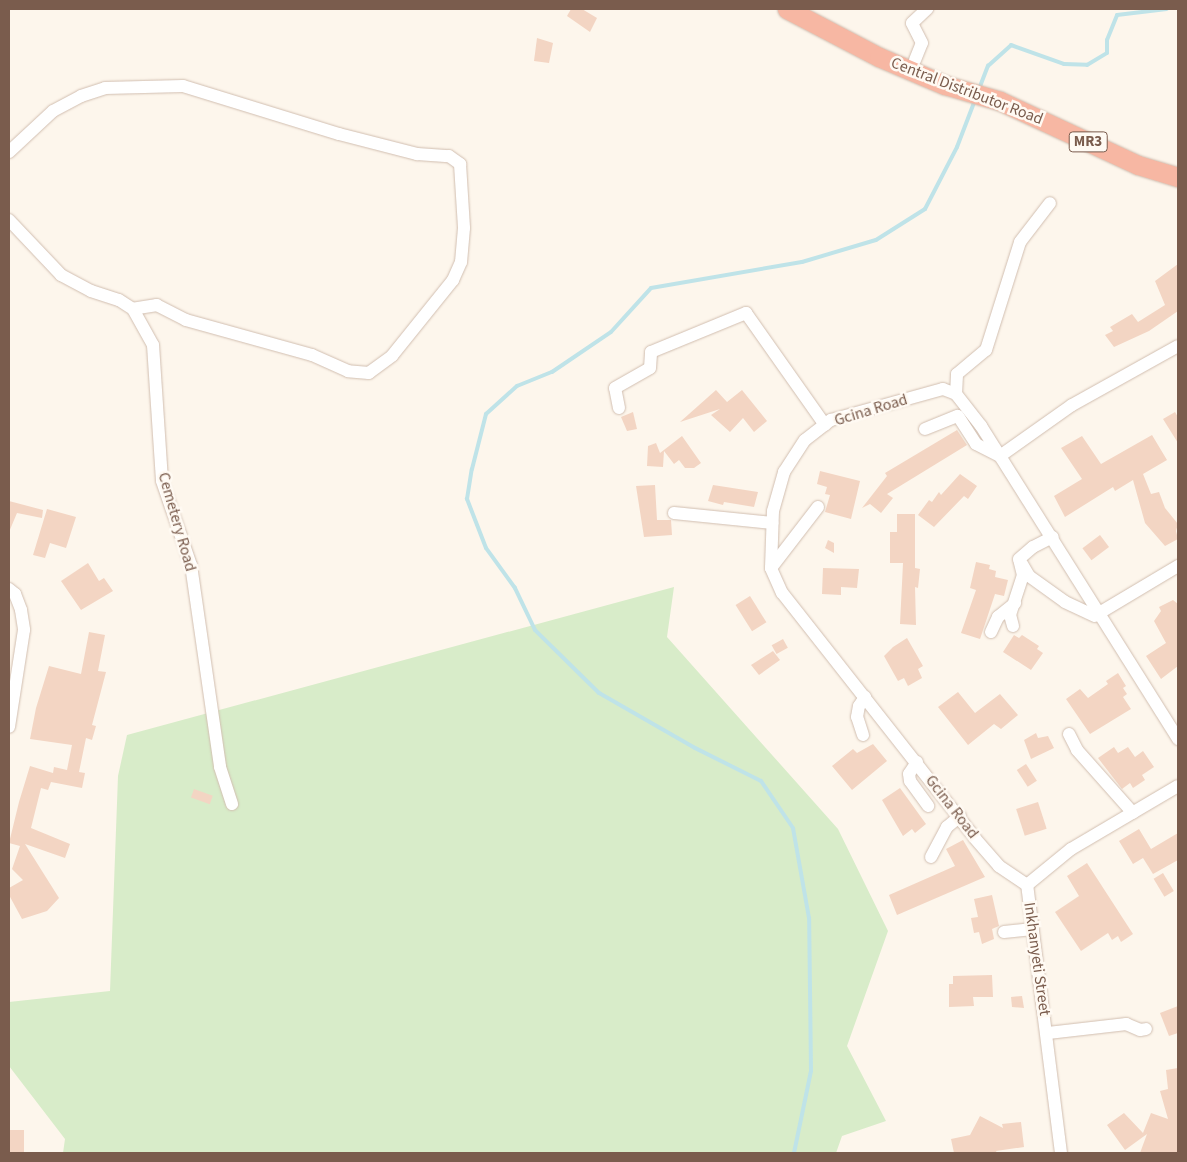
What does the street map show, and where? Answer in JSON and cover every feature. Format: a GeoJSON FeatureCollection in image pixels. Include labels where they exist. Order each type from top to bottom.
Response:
{"type":"FeatureCollection","features":[{"type":"Feature","properties":{"kind":"highway","name":"Central Distributor Road"},"geometry":{"type":"LineString","coordinates":[[788,9],[879,57],[1002,96],[1145,154],[1178,164]]}},
{"type":"Feature","properties":{"kind":"highway","name":"Central Distributor Road"},"geometry":{"type":"LineString","coordinates":[[810,9],[915,60],[945,79]]}},
{"type":"Feature","properties":{"kind":"highway","name":"Central Distributor Road"},"geometry":{"type":"LineString","coordinates":[[1002,96],[1138,165],[1178,176]]}},
{"type":"Feature","properties":{"kind":"street"},"geometry":{"type":"LineString","coordinates":[[915,60],[922,43],[912,23],[927,9]]}},
{"type":"Feature","properties":{"kind":"street"},"geometry":{"type":"LineString","coordinates":[[9,152],[52,111],[81,96],[105,88],[183,86],[339,134],[417,154],[449,156],[460,164],[464,228],[461,262],[453,280],[392,356],[369,373],[348,371],[312,354],[186,320],[157,305],[133,309],[120,300],[90,291],[61,275],[9,220]]}},
{"type":"Feature","properties":{"kind":"street"},"geometry":{"type":"LineString","coordinates":[[1050,203],[1020,242],[986,350],[957,374],[956,394],[1000,456],[1178,738]]}},
{"type":"Feature","properties":{"kind":"street","name":"Cemetery Road"},"geometry":{"type":"LineString","coordinates":[[133,309],[153,345],[162,481],[191,565],[220,767],[232,804]]}},
{"type":"Feature","properties":{"kind":"street"},"geometry":{"type":"LineString","coordinates":[[619,408],[615,388],[650,368],[651,352],[746,313],[825,425]]}},
{"type":"Feature","properties":{"kind":"street"},"geometry":{"type":"LineString","coordinates":[[1000,456],[1072,406],[1178,346]]}},
{"type":"Feature","properties":{"kind":"street","name":"Gcina Road"},"geometry":{"type":"LineString","coordinates":[[956,394],[943,389],[831,420],[805,440],[784,472],[772,523],[771,568],[782,593],[999,866],[1027,885]]}},
{"type":"Feature","properties":{"kind":"street"},"geometry":{"type":"LineString","coordinates":[[925,429],[958,416],[976,444],[1000,456]]}},
{"type":"Feature","properties":{"kind":"street"},"geometry":{"type":"LineString","coordinates":[[771,568],[818,507]]}},
{"type":"Feature","properties":{"kind":"street"},"geometry":{"type":"LineString","coordinates":[[674,513],[772,523]]}},
{"type":"Feature","properties":{"kind":"street"},"geometry":{"type":"LineString","coordinates":[[1020,559],[1033,547],[1052,537]]}},
{"type":"Feature","properties":{"kind":"street"},"geometry":{"type":"LineString","coordinates":[[1013,626],[1010,615],[1023,576],[1020,559]]}},
{"type":"Feature","properties":{"kind":"street"},"geometry":{"type":"LineString","coordinates":[[1020,559],[1029,576],[1065,602],[1098,614]]}},
{"type":"Feature","properties":{"kind":"street"},"geometry":{"type":"LineString","coordinates":[[1098,614],[1178,566]]}},
{"type":"Feature","properties":{"kind":"street"},"geometry":{"type":"LineString","coordinates":[[9,589],[15,594],[21,610],[24,630],[9,727]]}},
{"type":"Feature","properties":{"kind":"street"},"geometry":{"type":"LineString","coordinates":[[991,632],[998,617],[1015,603]]}},
{"type":"Feature","properties":{"kind":"street"},"geometry":{"type":"LineString","coordinates":[[863,735],[857,717],[859,706],[865,697]]}},
{"type":"Feature","properties":{"kind":"street"},"geometry":{"type":"LineString","coordinates":[[1069,734],[1077,750],[1133,813]]}},
{"type":"Feature","properties":{"kind":"street"},"geometry":{"type":"LineString","coordinates":[[917,762],[908,774],[910,781],[928,806]]}},
{"type":"Feature","properties":{"kind":"street","name":"Inkhanyeti Street"},"geometry":{"type":"LineString","coordinates":[[1062,1153],[1048,1033],[1027,885],[1072,849],[1178,786]]}},
{"type":"Feature","properties":{"kind":"street"},"geometry":{"type":"LineString","coordinates":[[930,856],[947,827],[960,816]]}},
{"type":"Feature","properties":{"kind":"street"},"geometry":{"type":"LineString","coordinates":[[1004,932],[1033,929]]}},
{"type":"Feature","properties":{"kind":"street"},"geometry":{"type":"LineString","coordinates":[[1048,1033],[1126,1024],[1140,1030],[1146,1028]]}},
{"type":"Feature","properties":{"kind":"green space"},"geometry":{"type":"Polygon","coordinates":[[[674,587],[667,637],[838,829],[888,931],[847,1046],[886,1121],[842,1136],[836,1153],[63,1153],[65,1139],[9,1066],[9,1002],[110,991],[118,776],[127,735],[674,587]]]}},
{"type":"Feature","properties":{"kind":"building"},"geometry":{"type":"Polygon","coordinates":[[[571,9],[582,9],[597,18],[590,32],[567,16],[571,9]]]}},
{"type":"Feature","properties":{"kind":"building"},"geometry":{"type":"Polygon","coordinates":[[[537,38],[553,43],[549,63],[534,61],[537,38]]]}},
{"type":"Feature","properties":{"kind":"building"},"geometry":{"type":"Polygon","coordinates":[[[1178,264],[1178,311],[1149,331],[1114,347],[1105,335],[1113,331],[1110,327],[1132,314],[1138,322],[1165,305],[1155,281],[1178,264]]]}},
{"type":"Feature","properties":{"kind":"building"},"geometry":{"type":"Polygon","coordinates":[[[716,390],[727,402],[742,390],[767,421],[754,432],[743,418],[730,432],[711,415],[720,409],[680,422],[716,390]]]}},
{"type":"Feature","properties":{"kind":"building"},"geometry":{"type":"Polygon","coordinates":[[[633,412],[637,429],[627,431],[621,417],[633,412]]]}},
{"type":"Feature","properties":{"kind":"building"},"geometry":{"type":"Polygon","coordinates":[[[1175,412],[1178,417],[1178,443],[1163,419],[1175,412]]]}},
{"type":"Feature","properties":{"kind":"building"},"geometry":{"type":"Polygon","coordinates":[[[957,430],[967,445],[887,494],[893,498],[881,513],[870,504],[862,508],[887,476],[885,473],[957,430]]]}},
{"type":"Feature","properties":{"kind":"building"},"geometry":{"type":"Polygon","coordinates":[[[1152,435],[1167,460],[1143,474],[1151,494],[1159,492],[1165,508],[1178,524],[1176,531],[1178,539],[1165,546],[1145,523],[1133,480],[1115,491],[1113,487],[1065,517],[1054,496],[1082,479],[1061,448],[1082,436],[1101,464],[1152,435]]]}},
{"type":"Feature","properties":{"kind":"building"},"geometry":{"type":"Polygon","coordinates":[[[682,436],[701,463],[694,468],[685,468],[679,460],[674,464],[664,451],[663,467],[647,466],[648,446],[656,443],[660,453],[682,436]]]}},
{"type":"Feature","properties":{"kind":"building"},"geometry":{"type":"Polygon","coordinates":[[[820,471],[860,481],[851,519],[825,512],[830,495],[825,494],[827,487],[817,484],[820,471]]]}},
{"type":"Feature","properties":{"kind":"building"},"geometry":{"type":"Polygon","coordinates":[[[960,474],[977,486],[968,499],[964,496],[934,527],[918,515],[929,500],[932,502],[939,492],[941,495],[960,474]]]}},
{"type":"Feature","properties":{"kind":"building"},"geometry":{"type":"Polygon","coordinates":[[[655,485],[657,520],[671,520],[672,535],[644,537],[636,486],[655,485]]]}},
{"type":"Feature","properties":{"kind":"building"},"geometry":{"type":"Polygon","coordinates":[[[713,485],[758,492],[754,507],[724,502],[723,505],[708,501],[713,485]]]}},
{"type":"Feature","properties":{"kind":"building"},"geometry":{"type":"Polygon","coordinates":[[[9,501],[43,510],[42,518],[17,513],[9,532],[9,501]]]}},
{"type":"Feature","properties":{"kind":"building"},"geometry":{"type":"Polygon","coordinates":[[[47,509],[76,517],[66,548],[50,543],[45,558],[33,555],[47,509]]]}},
{"type":"Feature","properties":{"kind":"building"},"geometry":{"type":"Polygon","coordinates":[[[897,514],[915,514],[915,568],[920,569],[918,588],[915,587],[916,625],[900,624],[903,563],[890,563],[890,532],[897,532],[897,514]]]}},
{"type":"Feature","properties":{"kind":"building"},"geometry":{"type":"Polygon","coordinates":[[[1100,535],[1109,547],[1091,560],[1082,548],[1100,535]]]}},
{"type":"Feature","properties":{"kind":"building"},"geometry":{"type":"Polygon","coordinates":[[[828,540],[834,543],[834,553],[825,548],[828,540]]]}},
{"type":"Feature","properties":{"kind":"building"},"geometry":{"type":"Polygon","coordinates":[[[976,562],[990,565],[989,569],[996,571],[995,577],[1008,580],[1004,596],[995,594],[980,639],[961,633],[976,590],[970,588],[976,562]]]}},
{"type":"Feature","properties":{"kind":"building"},"geometry":{"type":"Polygon","coordinates":[[[88,563],[99,581],[104,578],[113,591],[81,610],[61,581],[88,563]]]}},
{"type":"Feature","properties":{"kind":"building"},"geometry":{"type":"Polygon","coordinates":[[[823,568],[859,569],[857,588],[841,587],[841,595],[822,594],[823,568]]]}},
{"type":"Feature","properties":{"kind":"building"},"geometry":{"type":"Polygon","coordinates":[[[750,596],[766,622],[752,631],[736,605],[750,596]]]}},
{"type":"Feature","properties":{"kind":"building"},"geometry":{"type":"Polygon","coordinates":[[[1173,600],[1178,604],[1178,666],[1161,679],[1146,656],[1166,643],[1154,621],[1161,611],[1159,607],[1173,600]]]}},
{"type":"Feature","properties":{"kind":"building"},"geometry":{"type":"Polygon","coordinates":[[[89,632],[105,635],[98,671],[106,672],[92,725],[96,726],[92,740],[86,738],[79,772],[85,773],[82,788],[51,782],[48,790],[41,788],[31,828],[70,844],[65,858],[25,844],[59,898],[47,911],[22,919],[9,895],[9,888],[23,880],[12,869],[20,846],[9,843],[19,802],[30,766],[53,773],[54,767],[67,770],[72,745],[30,739],[36,708],[49,666],[81,674],[89,632]]]}},
{"type":"Feature","properties":{"kind":"building"},"geometry":{"type":"Polygon","coordinates":[[[1014,635],[1019,638],[1022,635],[1039,646],[1037,649],[1043,653],[1031,670],[1003,652],[1014,635]]]}},
{"type":"Feature","properties":{"kind":"building"},"geometry":{"type":"Polygon","coordinates":[[[907,638],[923,666],[918,669],[922,678],[908,686],[904,678],[898,681],[884,656],[893,647],[907,638]]]}},
{"type":"Feature","properties":{"kind":"building"},"geometry":{"type":"Polygon","coordinates":[[[783,639],[788,648],[776,654],[772,645],[783,639]]]}},
{"type":"Feature","properties":{"kind":"building"},"geometry":{"type":"Polygon","coordinates":[[[773,651],[780,660],[759,675],[751,665],[773,651]]]}},
{"type":"Feature","properties":{"kind":"building"},"geometry":{"type":"Polygon","coordinates":[[[1118,673],[1126,686],[1123,688],[1127,694],[1123,697],[1131,709],[1090,734],[1066,699],[1080,689],[1088,698],[1108,684],[1106,681],[1118,673]]]}},
{"type":"Feature","properties":{"kind":"building"},"geometry":{"type":"Polygon","coordinates":[[[958,692],[975,713],[1000,694],[1018,715],[1001,729],[994,724],[968,745],[938,707],[958,692]]]}},
{"type":"Feature","properties":{"kind":"building"},"geometry":{"type":"Polygon","coordinates":[[[1036,733],[1038,738],[1048,736],[1054,748],[1031,759],[1024,740],[1036,733]]]}},
{"type":"Feature","properties":{"kind":"building"},"geometry":{"type":"Polygon","coordinates":[[[873,744],[887,761],[852,790],[832,766],[853,749],[857,753],[873,744]]]}},
{"type":"Feature","properties":{"kind":"building"},"geometry":{"type":"Polygon","coordinates":[[[1114,747],[1118,753],[1128,747],[1135,757],[1143,751],[1154,767],[1142,775],[1145,780],[1133,788],[1130,783],[1122,789],[1098,758],[1114,747]]]}},
{"type":"Feature","properties":{"kind":"building"},"geometry":{"type":"Polygon","coordinates":[[[1026,764],[1037,781],[1028,787],[1017,770],[1026,764]]]}},
{"type":"Feature","properties":{"kind":"building"},"geometry":{"type":"Polygon","coordinates":[[[900,788],[926,824],[915,833],[912,829],[903,836],[882,800],[900,788]]]}},
{"type":"Feature","properties":{"kind":"building"},"geometry":{"type":"Polygon","coordinates":[[[194,789],[213,796],[210,804],[191,797],[194,789]]]}},
{"type":"Feature","properties":{"kind":"building"},"geometry":{"type":"Polygon","coordinates":[[[1038,802],[1047,829],[1025,836],[1016,809],[1038,802]]]}},
{"type":"Feature","properties":{"kind":"building"},"geometry":{"type":"Polygon","coordinates":[[[1139,829],[1151,849],[1178,833],[1178,860],[1153,874],[1143,858],[1133,864],[1119,841],[1139,829]]]}},
{"type":"Feature","properties":{"kind":"building"},"geometry":{"type":"Polygon","coordinates":[[[963,840],[985,877],[897,915],[889,895],[955,866],[946,849],[963,840]]]}},
{"type":"Feature","properties":{"kind":"building"},"geometry":{"type":"Polygon","coordinates":[[[1087,863],[1133,934],[1121,942],[1118,936],[1112,940],[1108,933],[1081,951],[1055,912],[1079,896],[1067,876],[1087,863]]]}},
{"type":"Feature","properties":{"kind":"building"},"geometry":{"type":"Polygon","coordinates":[[[1163,873],[1174,891],[1164,897],[1154,879],[1163,873]]]}},
{"type":"Feature","properties":{"kind":"building"},"geometry":{"type":"Polygon","coordinates":[[[992,895],[999,926],[992,929],[994,939],[982,944],[979,932],[974,933],[971,918],[978,917],[974,899],[992,895]]]}},
{"type":"Feature","properties":{"kind":"building"},"geometry":{"type":"Polygon","coordinates":[[[992,975],[993,997],[973,997],[974,1006],[949,1007],[949,984],[953,984],[953,976],[992,975]]]}},
{"type":"Feature","properties":{"kind":"building"},"geometry":{"type":"Polygon","coordinates":[[[1022,996],[1024,1008],[1012,1007],[1011,997],[1022,996]]]}},
{"type":"Feature","properties":{"kind":"building"},"geometry":{"type":"Polygon","coordinates":[[[1178,1006],[1178,1033],[1169,1036],[1160,1013],[1178,1006]]]}},
{"type":"Feature","properties":{"kind":"building"},"geometry":{"type":"Polygon","coordinates":[[[1178,1068],[1178,1153],[1140,1153],[1147,1134],[1125,1150],[1107,1125],[1124,1113],[1143,1133],[1151,1113],[1168,1119],[1160,1091],[1168,1089],[1166,1070],[1178,1068]]]}},
{"type":"Feature","properties":{"kind":"building"},"geometry":{"type":"Polygon","coordinates":[[[980,1116],[1003,1128],[1002,1124],[1021,1122],[1024,1147],[996,1151],[997,1153],[954,1153],[951,1139],[970,1135],[980,1116]]]}},
{"type":"Feature","properties":{"kind":"building"},"geometry":{"type":"Polygon","coordinates":[[[9,1130],[24,1130],[24,1153],[9,1153],[9,1130]]]}},
{"type":"Feature","properties":{"kind":"waterway"},"geometry":{"type":"LineString","coordinates":[[979,89],[988,66],[1011,45],[1064,64],[1087,65],[1107,53],[1107,40],[1117,15],[1167,9]]}},
{"type":"Feature","properties":{"kind":"waterway"},"geometry":{"type":"LineString","coordinates":[[794,1153],[811,1071],[809,918],[793,828],[761,781],[695,748],[599,693],[535,630],[515,588],[486,548],[467,499],[472,469],[486,414],[517,386],[552,372],[611,332],[651,288],[802,262],[876,240],[925,209],[957,147],[975,100]]}}]}
